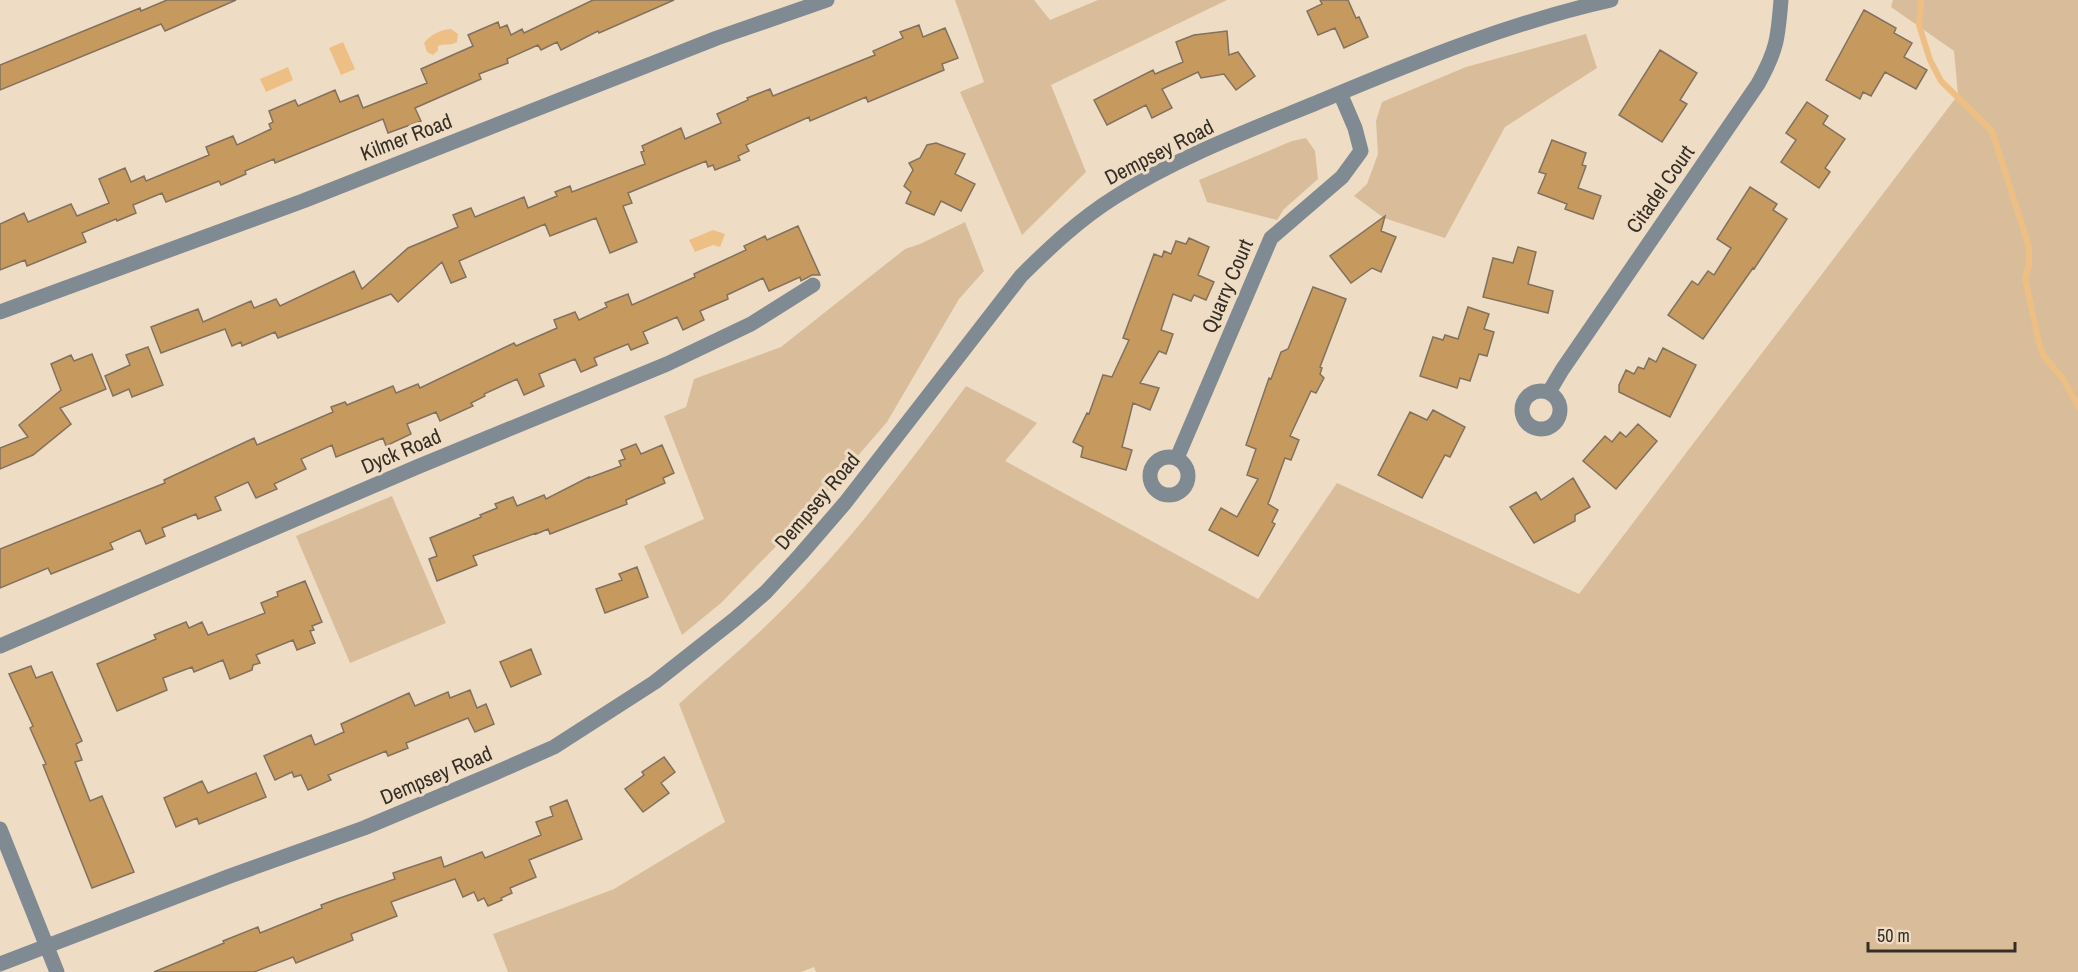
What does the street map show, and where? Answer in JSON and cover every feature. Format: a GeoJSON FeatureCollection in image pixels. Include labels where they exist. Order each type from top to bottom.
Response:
{"type":"FeatureCollection","features":[{"type":"Feature","properties":{"kind":"street","name":"Kilmer Road"},"geometry":{"type":"LineString","coordinates":[[0,312],[303,201],[717,38],[827,0]]}},
{"type":"Feature","properties":{"kind":"street","name":"Dempsey Road"},"geometry":{"type":"LineString","coordinates":[[0,964],[230,876],[364,828],[554,747],[646,688],[694,653],[766,592],[845,503],[1021,276],[1070,231],[1114,197],[1193,154],[1481,36],[1569,9],[1611,0]]}},
{"type":"Feature","properties":{"kind":"street","name":"Citadel Court"},"geometry":{"type":"LineString","coordinates":[[1549,392],[1758,84],[1772,59],[1779,37],[1781,0]]}},
{"type":"Feature","properties":{"kind":"street","name":"Quarry Court"},"geometry":{"type":"LineString","coordinates":[[1177,458],[1271,238],[1342,177],[1361,151],[1355,128],[1340,93]]}},
{"type":"Feature","properties":{"kind":"street","name":"Dyck Road"},"geometry":{"type":"LineString","coordinates":[[0,646],[417,466],[668,364],[751,324],[813,285]]}},
{"type":"Feature","properties":{"kind":"street"},"geometry":{"type":"LineString","coordinates":[[0,829],[57,972]]}},
{"type":"Feature","properties":{"kind":"shaded area"},"geometry":{"type":"Polygon","coordinates":[[[955,0],[1034,0],[1050,20],[1098,0],[1227,0],[1051,85],[1086,172],[1022,235],[960,92],[984,82],[955,0]]]}},
{"type":"Feature","properties":{"kind":"shaded area"},"geometry":{"type":"Polygon","coordinates":[[[1893,0],[2078,0],[2078,972],[816,972],[814,967],[801,972],[508,972],[493,934],[614,889],[725,822],[679,704],[765,626],[828,561],[899,475],[966,386],[1037,423],[1005,461],[1258,599],[1337,483],[1579,594],[1958,95],[1954,51],[1891,7],[1893,0]]]}},
{"type":"Feature","properties":{"kind":"shaded area"},"geometry":{"type":"Polygon","coordinates":[[[451,29],[458,34],[457,42],[438,46],[438,50],[433,55],[427,52],[424,43],[427,40],[436,33],[451,29]]]}},
{"type":"Feature","properties":{"kind":"shaded area"},"geometry":{"type":"Polygon","coordinates":[[[1586,34],[1597,68],[1505,127],[1445,238],[1384,218],[1354,196],[1367,184],[1378,154],[1376,121],[1382,102],[1466,67],[1586,34]]]}},
{"type":"Feature","properties":{"kind":"shaded area"},"geometry":{"type":"Polygon","coordinates":[[[343,42],[355,69],[341,75],[329,48],[343,42]]]}},
{"type":"Feature","properties":{"kind":"shaded area"},"geometry":{"type":"Polygon","coordinates":[[[288,67],[293,80],[266,92],[260,79],[288,67]]]}},
{"type":"Feature","properties":{"kind":"shaded area"},"geometry":{"type":"Polygon","coordinates":[[[1306,138],[1315,151],[1318,179],[1284,209],[1277,220],[1207,202],[1199,180],[1292,141],[1306,138]]]}},
{"type":"Feature","properties":{"kind":"shaded area"},"geometry":{"type":"Polygon","coordinates":[[[965,222],[984,271],[959,299],[887,422],[812,509],[721,603],[682,635],[644,546],[704,519],[664,416],[686,407],[694,379],[781,347],[905,249],[965,222]]]}},
{"type":"Feature","properties":{"kind":"shaded area"},"geometry":{"type":"Polygon","coordinates":[[[713,230],[725,234],[720,247],[713,245],[695,252],[689,240],[713,230]]]}},
{"type":"Feature","properties":{"kind":"shaded area"},"geometry":{"type":"Polygon","coordinates":[[[392,496],[446,623],[350,663],[296,536],[392,496]]]}},
{"type":"Feature","properties":{"kind":"building"},"geometry":{"type":"Polygon","coordinates":[[[167,0],[236,0],[165,31],[161,24],[0,90],[0,65],[140,8],[141,11],[167,0]]]}},
{"type":"Feature","properties":{"kind":"building"},"geometry":{"type":"Polygon","coordinates":[[[593,0],[674,0],[599,33],[598,31],[561,50],[557,42],[541,50],[538,45],[507,59],[508,63],[479,74],[481,79],[415,108],[421,121],[388,133],[383,119],[275,163],[274,159],[245,171],[246,174],[221,185],[219,181],[166,202],[162,193],[133,205],[136,213],[82,233],[86,242],[27,266],[25,260],[0,270],[0,224],[24,213],[28,222],[71,204],[77,216],[109,203],[99,179],[125,168],[131,182],[144,176],[146,181],[209,155],[206,147],[233,136],[237,145],[271,129],[269,124],[273,122],[269,111],[295,100],[298,106],[335,90],[340,102],[358,95],[363,108],[427,83],[421,69],[473,46],[468,35],[498,22],[500,28],[507,25],[511,35],[522,29],[524,33],[593,0]]]}},
{"type":"Feature","properties":{"kind":"building"},"geometry":{"type":"Polygon","coordinates":[[[1320,0],[1348,0],[1368,37],[1344,48],[1335,28],[1318,35],[1307,11],[1322,4],[1320,0]]]}},
{"type":"Feature","properties":{"kind":"building"},"geometry":{"type":"Polygon","coordinates":[[[1864,10],[1896,28],[1894,33],[1912,43],[1904,57],[1927,70],[1916,89],[1885,72],[1871,96],[1863,92],[1860,99],[1826,80],[1864,10]]]}},
{"type":"Feature","properties":{"kind":"building"},"geometry":{"type":"Polygon","coordinates":[[[919,25],[923,37],[945,28],[958,58],[942,64],[944,70],[868,102],[866,97],[810,121],[809,117],[746,145],[749,151],[738,156],[740,160],[715,170],[713,165],[708,167],[706,161],[628,193],[632,203],[623,206],[637,242],[610,253],[596,218],[550,236],[545,224],[459,261],[466,277],[451,283],[442,262],[398,302],[391,294],[278,338],[275,332],[242,346],[241,342],[232,346],[225,329],[161,353],[151,327],[198,309],[203,322],[251,301],[254,308],[276,299],[280,306],[354,271],[362,289],[408,248],[458,227],[453,215],[471,208],[475,217],[524,197],[528,208],[557,196],[555,192],[570,186],[572,192],[645,164],[641,152],[644,151],[642,146],[681,128],[685,139],[721,123],[717,114],[748,100],[747,98],[770,89],[773,96],[875,55],[873,51],[903,38],[900,32],[919,25]]]}},
{"type":"Feature","properties":{"kind":"building"},"geometry":{"type":"Polygon","coordinates":[[[1227,31],[1229,55],[1238,52],[1255,76],[1236,90],[1224,74],[1201,78],[1198,72],[1162,89],[1172,108],[1152,118],[1146,105],[1107,125],[1094,100],[1153,70],[1155,74],[1183,62],[1176,42],[1194,35],[1227,31]]]}},
{"type":"Feature","properties":{"kind":"building"},"geometry":{"type":"Polygon","coordinates":[[[1660,50],[1697,73],[1680,100],[1687,104],[1662,142],[1619,115],[1660,50]]]}},
{"type":"Feature","properties":{"kind":"building"},"geometry":{"type":"Polygon","coordinates":[[[1807,102],[1828,116],[1823,124],[1845,139],[1825,168],[1830,172],[1819,188],[1781,162],[1796,140],[1786,133],[1807,102]]]}},
{"type":"Feature","properties":{"kind":"building"},"geometry":{"type":"Polygon","coordinates":[[[1552,140],[1586,153],[1582,165],[1586,166],[1578,188],[1601,196],[1593,219],[1565,209],[1567,204],[1538,193],[1546,174],[1539,172],[1552,140]]]}},
{"type":"Feature","properties":{"kind":"building"},"geometry":{"type":"Polygon","coordinates":[[[936,143],[965,154],[955,174],[975,184],[961,211],[941,201],[934,215],[906,203],[911,192],[904,186],[913,170],[909,163],[920,158],[927,145],[936,143]]]}},
{"type":"Feature","properties":{"kind":"building"},"geometry":{"type":"Polygon","coordinates":[[[1750,187],[1777,204],[1773,210],[1787,219],[1703,339],[1668,315],[1692,281],[1698,285],[1708,271],[1714,275],[1731,248],[1717,239],[1750,187]]]}},
{"type":"Feature","properties":{"kind":"building"},"geometry":{"type":"Polygon","coordinates":[[[1385,216],[1381,231],[1396,237],[1381,272],[1372,268],[1351,283],[1330,256],[1385,216]]]}},
{"type":"Feature","properties":{"kind":"building"},"geometry":{"type":"Polygon","coordinates":[[[798,226],[820,275],[812,275],[801,281],[800,277],[769,291],[763,278],[727,295],[728,299],[700,311],[704,320],[683,330],[677,317],[643,332],[648,343],[631,350],[628,344],[594,358],[597,365],[581,372],[575,359],[539,374],[544,386],[524,395],[517,379],[484,394],[485,396],[471,403],[473,406],[440,421],[436,412],[407,424],[411,434],[386,446],[383,438],[336,457],[332,445],[301,459],[306,469],[274,484],[277,489],[256,498],[248,482],[215,497],[221,510],[198,519],[196,514],[162,528],[165,536],[146,544],[140,530],[110,543],[113,549],[51,574],[48,568],[0,588],[0,549],[165,483],[164,480],[254,438],[257,445],[333,412],[331,407],[345,402],[347,405],[393,386],[396,393],[418,384],[420,388],[514,343],[516,346],[557,328],[554,320],[575,312],[579,320],[607,307],[605,303],[628,294],[632,305],[695,277],[694,274],[746,250],[744,246],[765,236],[767,240],[798,226]]]}},
{"type":"Feature","properties":{"kind":"building"},"geometry":{"type":"Polygon","coordinates":[[[1189,238],[1209,247],[1198,275],[1214,282],[1206,300],[1194,295],[1191,301],[1173,294],[1161,330],[1173,334],[1166,354],[1159,351],[1140,383],[1159,388],[1150,410],[1133,403],[1122,447],[1132,450],[1126,470],[1081,457],[1083,447],[1073,442],[1087,413],[1089,414],[1103,375],[1112,377],[1129,340],[1123,338],[1154,254],[1162,257],[1164,251],[1171,254],[1176,241],[1186,244],[1189,238]]]}},
{"type":"Feature","properties":{"kind":"building"},"geometry":{"type":"Polygon","coordinates":[[[1518,247],[1536,252],[1528,284],[1553,291],[1548,313],[1483,297],[1493,258],[1513,263],[1518,247]]]}},
{"type":"Feature","properties":{"kind":"building"},"geometry":{"type":"Polygon","coordinates":[[[1313,287],[1346,299],[1320,367],[1322,368],[1320,374],[1324,378],[1316,393],[1311,391],[1290,436],[1299,440],[1291,460],[1285,458],[1268,504],[1278,510],[1272,522],[1275,524],[1258,556],[1209,530],[1221,508],[1237,517],[1258,479],[1247,475],[1256,449],[1246,445],[1269,378],[1271,379],[1281,352],[1288,349],[1313,287]]]}},
{"type":"Feature","properties":{"kind":"building"},"geometry":{"type":"Polygon","coordinates":[[[1468,307],[1489,314],[1484,329],[1494,332],[1487,356],[1479,354],[1470,381],[1460,378],[1457,388],[1420,376],[1433,337],[1443,340],[1445,335],[1458,339],[1468,307]]]}},
{"type":"Feature","properties":{"kind":"building"},"geometry":{"type":"Polygon","coordinates":[[[148,347],[163,385],[132,397],[129,389],[113,396],[105,376],[130,365],[126,355],[148,347]]]}},
{"type":"Feature","properties":{"kind":"building"},"geometry":{"type":"Polygon","coordinates":[[[1663,348],[1696,365],[1670,417],[1619,392],[1619,385],[1626,370],[1634,374],[1638,367],[1644,369],[1649,358],[1656,362],[1663,348]]]}},
{"type":"Feature","properties":{"kind":"building"},"geometry":{"type":"Polygon","coordinates":[[[92,354],[106,389],[60,408],[71,424],[33,455],[0,469],[0,448],[28,437],[19,425],[61,390],[51,364],[71,355],[74,361],[92,354]]]}},
{"type":"Feature","properties":{"kind":"building"},"geometry":{"type":"Polygon","coordinates":[[[1433,410],[1465,427],[1450,457],[1445,455],[1422,498],[1378,475],[1410,412],[1427,420],[1433,410]]]}},
{"type":"Feature","properties":{"kind":"building"},"geometry":{"type":"Polygon","coordinates":[[[1638,424],[1657,441],[1616,489],[1583,461],[1605,436],[1612,442],[1620,432],[1626,437],[1638,424]]]}},
{"type":"Feature","properties":{"kind":"building"},"geometry":{"type":"Polygon","coordinates":[[[636,444],[641,454],[662,445],[674,473],[663,478],[665,483],[626,500],[627,504],[550,534],[548,529],[473,556],[477,565],[437,581],[429,559],[437,556],[430,538],[481,517],[480,515],[497,508],[495,504],[513,497],[517,506],[544,495],[546,499],[589,477],[621,466],[619,461],[625,459],[621,450],[636,444]]]}},
{"type":"Feature","properties":{"kind":"building"},"geometry":{"type":"Polygon","coordinates":[[[1573,478],[1590,507],[1575,515],[1575,521],[1534,543],[1510,507],[1536,492],[1541,500],[1573,478]]]}},
{"type":"Feature","properties":{"kind":"building"},"geometry":{"type":"Polygon","coordinates":[[[637,567],[648,597],[605,613],[596,589],[622,580],[619,574],[637,567]]]}},
{"type":"Feature","properties":{"kind":"building"},"geometry":{"type":"Polygon","coordinates":[[[305,581],[322,622],[312,626],[314,630],[310,631],[315,643],[297,650],[293,640],[256,655],[260,663],[253,665],[252,670],[230,679],[223,660],[194,672],[192,667],[163,678],[167,690],[117,711],[97,664],[156,639],[154,635],[186,622],[189,628],[202,622],[208,635],[265,613],[261,603],[278,596],[277,592],[305,581]]]}},
{"type":"Feature","properties":{"kind":"building"},"geometry":{"type":"Polygon","coordinates":[[[531,649],[541,674],[511,687],[500,662],[531,649]]]}},
{"type":"Feature","properties":{"kind":"building"},"geometry":{"type":"Polygon","coordinates":[[[31,666],[36,678],[52,672],[82,741],[76,744],[82,760],[75,762],[90,801],[102,796],[134,872],[92,888],[43,765],[46,764],[30,728],[33,726],[9,674],[31,666]]]}},
{"type":"Feature","properties":{"kind":"building"},"geometry":{"type":"Polygon","coordinates":[[[470,690],[477,708],[486,704],[494,724],[475,732],[468,718],[406,743],[408,748],[388,756],[386,751],[328,775],[331,780],[308,790],[301,775],[294,777],[292,772],[275,780],[264,756],[311,735],[315,745],[344,732],[341,724],[409,693],[415,706],[448,692],[450,698],[470,690]]]}},
{"type":"Feature","properties":{"kind":"building"},"geometry":{"type":"Polygon","coordinates":[[[664,757],[675,772],[661,783],[669,793],[643,812],[625,789],[644,775],[642,772],[664,757]]]}},
{"type":"Feature","properties":{"kind":"building"},"geometry":{"type":"Polygon","coordinates":[[[256,773],[266,797],[199,824],[197,818],[176,827],[164,798],[202,781],[208,793],[256,773]]]}},
{"type":"Feature","properties":{"kind":"building"},"geometry":{"type":"Polygon","coordinates":[[[567,800],[582,839],[529,860],[536,877],[510,888],[512,893],[488,906],[484,898],[478,901],[474,892],[463,897],[455,879],[391,902],[397,916],[351,934],[353,940],[296,963],[293,957],[254,972],[154,972],[258,927],[260,933],[322,908],[321,905],[395,879],[393,873],[441,857],[444,867],[482,852],[485,858],[541,835],[536,822],[553,816],[550,807],[567,800]]]}},
{"type":"Feature","properties":{"kind":"waterway"},"geometry":{"type":"LineString","coordinates":[[1921,1],[1919,25],[1930,60],[1941,81],[1992,131],[2029,247],[2029,265],[2025,278],[2039,343],[2043,355],[2063,379],[2078,406]]}}]}
